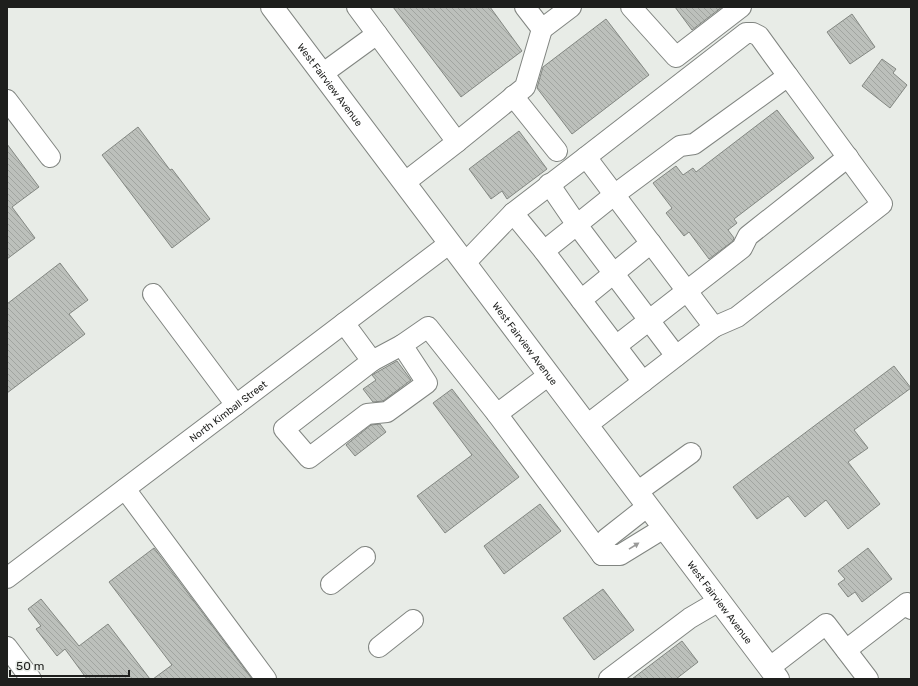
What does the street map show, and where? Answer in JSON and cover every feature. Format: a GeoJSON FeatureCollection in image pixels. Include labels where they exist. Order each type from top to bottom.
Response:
{"type":"FeatureCollection","features":[{"type":"Feature","properties":{"kind":"main road","name":"West Fairview Avenue"},"geometry":{"type":"LineString","coordinates":[[272,7],[773,673]]}},
{"type":"Feature","properties":{"kind":"street"},"geometry":{"type":"LineString","coordinates":[[357,7],[457,142]]}},
{"type":"Feature","properties":{"kind":"street"},"geometry":{"type":"LineString","coordinates":[[525,7],[542,29]]}},
{"type":"Feature","properties":{"kind":"street"},"geometry":{"type":"LineString","coordinates":[[404,183],[525,87],[542,29],[571,7]]}},
{"type":"Feature","properties":{"kind":"street"},"geometry":{"type":"LineString","coordinates":[[632,7],[676,57],[741,7]]}},
{"type":"Feature","properties":{"kind":"street"},"geometry":{"type":"LineString","coordinates":[[465,263],[513,213],[549,184],[746,33],[753,33],[759,36],[882,204],[737,317],[714,327],[587,425]]}},
{"type":"Feature","properties":{"kind":"street"},"geometry":{"type":"LineString","coordinates":[[322,74],[377,34]]}},
{"type":"Feature","properties":{"kind":"street"},"geometry":{"type":"LineString","coordinates":[[544,252],[614,195],[680,146],[694,144],[788,76]]}},
{"type":"Feature","properties":{"kind":"street"},"geometry":{"type":"LineString","coordinates":[[513,96],[557,151]]}},
{"type":"Feature","properties":{"kind":"street"},"geometry":{"type":"LineString","coordinates":[[7,100],[50,157]]}},
{"type":"Feature","properties":{"kind":"street"},"geometry":{"type":"LineString","coordinates":[[586,157],[714,327]]}},
{"type":"Feature","properties":{"kind":"street"},"geometry":{"type":"LineString","coordinates":[[616,346],[742,248],[748,236],[848,157]]}},
{"type":"Feature","properties":{"kind":"street"},"geometry":{"type":"LineString","coordinates":[[549,184],[577,225],[676,356]]}},
{"type":"Feature","properties":{"kind":"street"},"geometry":{"type":"LineString","coordinates":[[513,213],[643,382]]}},
{"type":"Feature","properties":{"kind":"street"},"geometry":{"type":"LineString","coordinates":[[581,300],[650,243]]}},
{"type":"Feature","properties":{"kind":"street","name":"North Kimball Street"},"geometry":{"type":"LineString","coordinates":[[7,578],[450,244]]}},
{"type":"Feature","properties":{"kind":"street"},"geometry":{"type":"LineString","coordinates":[[153,294],[236,405]]}},
{"type":"Feature","properties":{"kind":"street"},"geometry":{"type":"LineString","coordinates":[[344,323],[372,361]]}},
{"type":"Feature","properties":{"kind":"street"},"geometry":{"type":"LineString","coordinates":[[402,345],[427,383],[387,412],[367,414],[309,458],[284,429],[372,361],[402,345],[428,327],[497,414],[602,555]]}},
{"type":"Feature","properties":{"kind":"street"},"geometry":{"type":"LineString","coordinates":[[497,414],[548,375]]}},
{"type":"Feature","properties":{"kind":"street"},"geometry":{"type":"LineString","coordinates":[[602,555],[606,539],[642,499],[691,453]]}},
{"type":"Feature","properties":{"kind":"street"},"geometry":{"type":"LineString","coordinates":[[125,489],[266,679]]}},
{"type":"Feature","properties":{"kind":"street"},"geometry":{"type":"LineString","coordinates":[[602,555],[620,555],[664,528]]}},
{"type":"Feature","properties":{"kind":"street"},"geometry":{"type":"LineString","coordinates":[[331,584],[365,557]]}},
{"type":"Feature","properties":{"kind":"street"},"geometry":{"type":"LineString","coordinates":[[609,679],[690,618],[718,601]]}},
{"type":"Feature","properties":{"kind":"street"},"geometry":{"type":"LineString","coordinates":[[846,650],[907,603],[911,609]]}},
{"type":"Feature","properties":{"kind":"street"},"geometry":{"type":"LineString","coordinates":[[379,648],[413,620]]}},
{"type":"Feature","properties":{"kind":"street"},"geometry":{"type":"LineString","coordinates":[[773,673],[826,624],[868,679]]}},
{"type":"Feature","properties":{"kind":"street"},"geometry":{"type":"LineString","coordinates":[[7,647],[31,679]]}},
{"type":"Feature","properties":{"kind":"building"},"geometry":{"type":"Polygon","coordinates":[[[393,7],[490,7],[522,51],[461,97],[393,7]]]}},
{"type":"Feature","properties":{"kind":"building"},"geometry":{"type":"Polygon","coordinates":[[[675,7],[722,7],[692,30],[675,7]]]}},
{"type":"Feature","properties":{"kind":"building"},"geometry":{"type":"Polygon","coordinates":[[[852,14],[875,47],[850,64],[827,32],[852,14]]]}},
{"type":"Feature","properties":{"kind":"building"},"geometry":{"type":"Polygon","coordinates":[[[606,19],[649,75],[572,134],[537,88],[543,67],[606,19]]]}},
{"type":"Feature","properties":{"kind":"building"},"geometry":{"type":"Polygon","coordinates":[[[882,59],[896,69],[893,73],[907,85],[890,108],[862,86],[882,59]]]}},
{"type":"Feature","properties":{"kind":"building"},"geometry":{"type":"Polygon","coordinates":[[[777,110],[814,158],[734,219],[737,223],[728,230],[734,238],[733,241],[709,259],[689,232],[684,236],[666,213],[672,208],[653,183],[676,166],[683,175],[693,168],[696,172],[777,110]]]}},
{"type":"Feature","properties":{"kind":"building"},"geometry":{"type":"Polygon","coordinates":[[[138,127],[170,170],[172,169],[210,219],[172,248],[102,155],[138,127]]]}},
{"type":"Feature","properties":{"kind":"building"},"geometry":{"type":"Polygon","coordinates":[[[519,131],[547,169],[507,199],[502,191],[491,199],[469,169],[519,131]]]}},
{"type":"Feature","properties":{"kind":"building"},"geometry":{"type":"Polygon","coordinates":[[[7,144],[39,187],[12,207],[35,238],[7,259],[7,144]]]}},
{"type":"Feature","properties":{"kind":"building"},"geometry":{"type":"Polygon","coordinates":[[[60,263],[88,300],[69,314],[85,334],[7,393],[7,304],[60,263]]]}},
{"type":"Feature","properties":{"kind":"building"},"geometry":{"type":"Polygon","coordinates":[[[397,361],[411,380],[383,401],[373,402],[363,389],[376,380],[372,375],[397,361]]]}},
{"type":"Feature","properties":{"kind":"building"},"geometry":{"type":"Polygon","coordinates":[[[894,366],[911,388],[854,430],[868,448],[848,462],[880,504],[848,529],[826,500],[805,517],[788,496],[757,519],[733,487],[894,366]]]}},
{"type":"Feature","properties":{"kind":"building"},"geometry":{"type":"Polygon","coordinates":[[[452,389],[519,477],[445,533],[417,496],[472,455],[433,403],[452,389]]]}},
{"type":"Feature","properties":{"kind":"building"},"geometry":{"type":"Polygon","coordinates":[[[380,424],[386,432],[355,456],[346,445],[371,425],[380,424]]]}},
{"type":"Feature","properties":{"kind":"building"},"geometry":{"type":"Polygon","coordinates":[[[540,504],[561,531],[504,574],[484,546],[540,504]]]}},
{"type":"Feature","properties":{"kind":"building"},"geometry":{"type":"Polygon","coordinates":[[[154,548],[252,679],[153,679],[172,665],[109,582],[154,548]]]}},
{"type":"Feature","properties":{"kind":"building"},"geometry":{"type":"Polygon","coordinates":[[[868,548],[892,579],[862,602],[855,592],[848,597],[838,584],[845,579],[838,571],[868,548]]]}},
{"type":"Feature","properties":{"kind":"building"},"geometry":{"type":"Polygon","coordinates":[[[603,589],[634,630],[594,660],[563,618],[603,589]]]}},
{"type":"Feature","properties":{"kind":"building"},"geometry":{"type":"Polygon","coordinates":[[[41,599],[79,646],[108,624],[150,679],[87,679],[65,649],[57,656],[36,629],[41,626],[28,609],[41,599]]]}},
{"type":"Feature","properties":{"kind":"building"},"geometry":{"type":"Polygon","coordinates":[[[682,641],[698,662],[676,679],[632,679],[682,641]]]}}]}
